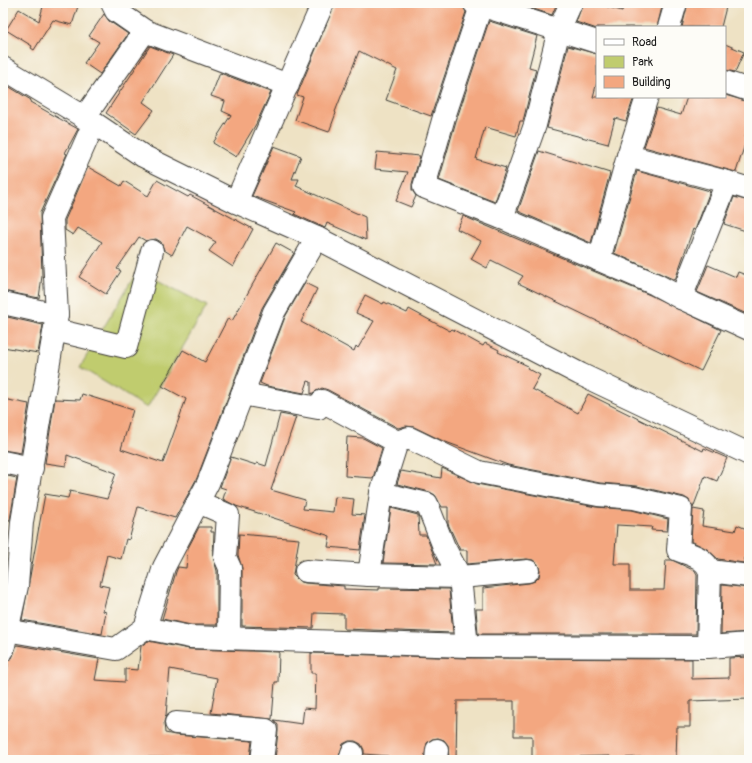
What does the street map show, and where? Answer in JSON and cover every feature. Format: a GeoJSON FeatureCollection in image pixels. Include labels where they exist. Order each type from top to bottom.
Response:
{"type":"FeatureCollection","features":[{"type":"Feature","properties":{"kind":"street"},"geometry":{"type":"LineString","coordinates":[[112,3],[116,11],[145,31],[288,85]]}},
{"type":"Feature","properties":{"kind":"street"},"geometry":{"type":"LineString","coordinates":[[236,202],[323,3]]}},
{"type":"Feature","properties":{"kind":"street"},"geometry":{"type":"LineString","coordinates":[[502,218],[535,125],[559,30],[571,3]]}},
{"type":"Feature","properties":{"kind":"street"},"geometry":{"type":"LineString","coordinates":[[669,26],[676,3]]}},
{"type":"Feature","properties":{"kind":"street"},"geometry":{"type":"LineString","coordinates":[[596,42],[478,4],[424,187],[502,218],[655,284],[681,298],[749,329]]}},
{"type":"Feature","properties":{"kind":"street"},"geometry":{"type":"LineString","coordinates":[[145,31],[89,120],[52,218],[56,323],[32,468],[12,521],[10,585],[4,640],[116,649],[145,628],[164,567],[208,483],[274,312],[317,238]]}},
{"type":"Feature","properties":{"kind":"street"},"geometry":{"type":"LineString","coordinates":[[3,68],[89,120],[143,156],[236,202],[317,238],[580,374],[749,454]]}},
{"type":"Feature","properties":{"kind":"street"},"geometry":{"type":"LineString","coordinates":[[726,82],[749,90]]}},
{"type":"Feature","properties":{"kind":"street"},"geometry":{"type":"LineString","coordinates":[[599,260],[646,98]]}},
{"type":"Feature","properties":{"kind":"street"},"geometry":{"type":"LineString","coordinates":[[628,156],[749,189]]}},
{"type":"Feature","properties":{"kind":"street"},"geometry":{"type":"LineString","coordinates":[[681,298],[727,182]]}},
{"type":"Feature","properties":{"kind":"street"},"geometry":{"type":"LineString","coordinates":[[3,303],[126,347],[152,251]]}},
{"type":"Feature","properties":{"kind":"street"},"geometry":{"type":"LineString","coordinates":[[242,394],[318,408],[322,401],[397,442],[409,438],[479,472],[598,495],[634,498],[681,509],[678,550],[698,557],[707,563],[710,572],[708,647]]}},
{"type":"Feature","properties":{"kind":"street"},"geometry":{"type":"LineString","coordinates":[[369,575],[381,493],[397,442]]}},
{"type":"Feature","properties":{"kind":"street"},"geometry":{"type":"LineString","coordinates":[[3,462],[32,468]]}},
{"type":"Feature","properties":{"kind":"street"},"geometry":{"type":"LineString","coordinates":[[381,493],[427,504],[444,547],[460,577],[467,646]]}},
{"type":"Feature","properties":{"kind":"street"},"geometry":{"type":"LineString","coordinates":[[198,502],[228,515],[225,557],[230,568],[230,638]]}},
{"type":"Feature","properties":{"kind":"street"},"geometry":{"type":"LineString","coordinates":[[306,571],[369,575],[460,577],[528,571]]}},
{"type":"Feature","properties":{"kind":"street"},"geometry":{"type":"LineString","coordinates":[[710,572],[749,576]]}},
{"type":"Feature","properties":{"kind":"street"},"geometry":{"type":"LineString","coordinates":[[145,628],[190,637],[467,646],[708,647],[749,644]]}},
{"type":"Feature","properties":{"kind":"street"},"geometry":{"type":"LineString","coordinates":[[176,723],[266,730],[262,760]]}},
{"type":"Feature","properties":{"kind":"green space"},"geometry":{"type":"Polygon","coordinates":[[[138,270],[207,306],[147,408],[80,367],[138,270]]]}},
{"type":"Feature","properties":{"kind":"building"},"geometry":{"type":"Polygon","coordinates":[[[44,3],[79,3],[72,25],[53,20],[34,50],[31,48],[32,46],[6,30],[19,9],[39,21],[44,3]]]}},
{"type":"Feature","properties":{"kind":"building"},"geometry":{"type":"Polygon","coordinates":[[[335,3],[462,3],[466,12],[431,116],[386,100],[397,70],[359,51],[335,112],[336,113],[329,132],[295,120],[303,97],[297,95],[335,3]]]}},
{"type":"Feature","properties":{"kind":"building"},"geometry":{"type":"Polygon","coordinates":[[[515,3],[557,3],[552,15],[515,3]]]}},
{"type":"Feature","properties":{"kind":"building"},"geometry":{"type":"Polygon","coordinates":[[[583,3],[594,3],[622,11],[624,3],[663,3],[657,26],[596,26],[596,29],[576,22],[583,3]]]}},
{"type":"Feature","properties":{"kind":"building"},"geometry":{"type":"Polygon","coordinates":[[[688,3],[727,3],[721,26],[682,26],[688,3]]]}},
{"type":"Feature","properties":{"kind":"building"},"geometry":{"type":"Polygon","coordinates":[[[104,14],[109,21],[128,34],[100,74],[84,63],[99,42],[89,36],[104,14]]]}},
{"type":"Feature","properties":{"kind":"building"},"geometry":{"type":"Polygon","coordinates":[[[489,21],[537,36],[529,67],[536,69],[523,121],[520,121],[516,136],[485,127],[476,159],[506,168],[495,202],[439,180],[456,121],[489,21]]]}},
{"type":"Feature","properties":{"kind":"building"},"geometry":{"type":"Polygon","coordinates":[[[726,44],[744,52],[735,72],[726,70],[726,44]]]}},
{"type":"Feature","properties":{"kind":"building"},"geometry":{"type":"Polygon","coordinates":[[[150,46],[173,55],[143,102],[154,110],[136,134],[106,113],[150,46]]]}},
{"type":"Feature","properties":{"kind":"building"},"geometry":{"type":"Polygon","coordinates":[[[568,46],[596,54],[596,86],[593,97],[634,98],[626,121],[615,118],[608,144],[547,128],[568,46]]]}},
{"type":"Feature","properties":{"kind":"building"},"geometry":{"type":"Polygon","coordinates":[[[220,73],[271,92],[256,124],[236,157],[213,143],[231,115],[222,111],[225,101],[211,96],[220,73]]]}},
{"type":"Feature","properties":{"kind":"building"},"geometry":{"type":"Polygon","coordinates":[[[3,83],[31,100],[30,102],[78,129],[65,153],[67,154],[40,213],[42,276],[39,298],[3,291],[3,83]]]}},
{"type":"Feature","properties":{"kind":"building"},"geometry":{"type":"Polygon","coordinates":[[[726,95],[749,102],[749,125],[745,137],[747,138],[736,172],[644,147],[657,108],[681,115],[687,98],[726,98],[726,95]]]}},
{"type":"Feature","properties":{"kind":"building"},"geometry":{"type":"Polygon","coordinates":[[[274,146],[301,156],[292,179],[299,179],[296,186],[365,217],[366,240],[327,223],[325,228],[294,214],[296,212],[252,196],[274,146]]]}},
{"type":"Feature","properties":{"kind":"building"},"geometry":{"type":"Polygon","coordinates":[[[539,151],[610,173],[591,243],[518,211],[539,151]]]}},
{"type":"Feature","properties":{"kind":"building"},"geometry":{"type":"Polygon","coordinates":[[[377,152],[420,156],[412,184],[412,190],[416,196],[411,207],[396,201],[408,172],[375,169],[377,152]]]}},
{"type":"Feature","properties":{"kind":"building"},"geometry":{"type":"Polygon","coordinates":[[[88,167],[121,186],[124,181],[148,196],[157,180],[188,197],[190,195],[253,229],[233,267],[209,251],[216,242],[187,226],[172,255],[164,250],[161,242],[156,239],[146,241],[139,237],[117,269],[121,271],[106,294],[79,277],[102,242],[78,228],[73,235],[65,230],[65,220],[88,167]]]}},
{"type":"Feature","properties":{"kind":"building"},"geometry":{"type":"Polygon","coordinates":[[[637,171],[710,191],[695,230],[693,229],[675,280],[614,253],[637,171]]]}},
{"type":"Feature","properties":{"kind":"building"},"geometry":{"type":"Polygon","coordinates":[[[734,197],[749,201],[749,232],[724,224],[734,197]]]}},
{"type":"Feature","properties":{"kind":"building"},"geometry":{"type":"Polygon","coordinates":[[[463,216],[650,295],[721,330],[701,371],[518,283],[523,276],[491,260],[487,268],[471,259],[481,241],[457,229],[463,216]]]}},
{"type":"Feature","properties":{"kind":"building"},"geometry":{"type":"Polygon","coordinates":[[[276,243],[294,253],[262,308],[197,478],[175,518],[138,507],[129,540],[126,539],[121,559],[107,555],[100,585],[109,587],[103,611],[106,612],[102,634],[22,620],[45,494],[68,498],[70,491],[107,499],[116,473],[67,455],[66,466],[45,463],[55,399],[80,400],[82,394],[133,410],[121,449],[163,463],[186,399],[162,386],[183,350],[205,362],[228,318],[232,321],[276,243]]]}},
{"type":"Feature","properties":{"kind":"building"},"geometry":{"type":"Polygon","coordinates":[[[708,265],[736,277],[738,272],[749,276],[749,315],[697,292],[708,265]]]}},
{"type":"Feature","properties":{"kind":"building"},"geometry":{"type":"Polygon","coordinates":[[[305,283],[317,289],[301,322],[354,351],[356,346],[358,348],[374,321],[356,313],[365,295],[407,313],[409,309],[450,331],[452,329],[483,346],[485,343],[499,350],[498,352],[528,366],[527,368],[540,375],[532,389],[578,413],[588,394],[703,451],[704,448],[727,458],[717,481],[705,476],[693,508],[689,500],[684,497],[637,486],[600,483],[508,465],[443,441],[414,427],[406,426],[398,428],[328,390],[322,388],[311,394],[311,382],[308,381],[304,393],[267,386],[260,383],[285,317],[305,283]]]}},
{"type":"Feature","properties":{"kind":"building"},"geometry":{"type":"Polygon","coordinates":[[[3,316],[43,325],[38,353],[3,347],[3,316]]]}},
{"type":"Feature","properties":{"kind":"building"},"geometry":{"type":"Polygon","coordinates":[[[3,399],[29,404],[21,453],[3,450],[3,399]]]}},
{"type":"Feature","properties":{"kind":"building"},"geometry":{"type":"Polygon","coordinates":[[[280,414],[296,417],[271,490],[305,500],[303,509],[333,512],[335,497],[354,499],[352,514],[365,515],[360,550],[328,547],[330,536],[236,506],[223,499],[226,489],[220,487],[231,457],[256,465],[257,463],[266,466],[280,414]]]}},
{"type":"Feature","properties":{"kind":"building"},"geometry":{"type":"Polygon","coordinates":[[[347,437],[363,438],[382,448],[373,478],[345,476],[347,437]]]}},
{"type":"Feature","properties":{"kind":"building"},"geometry":{"type":"Polygon","coordinates":[[[442,468],[477,484],[596,507],[632,510],[668,519],[667,531],[651,530],[652,527],[617,525],[614,564],[630,564],[630,590],[664,590],[666,560],[672,560],[695,571],[697,574],[696,634],[478,634],[476,609],[483,609],[483,588],[529,583],[535,581],[539,577],[540,570],[538,564],[533,560],[527,559],[467,564],[467,550],[460,550],[448,524],[448,507],[442,507],[435,495],[430,492],[397,484],[401,471],[441,478],[442,468]]]}},
{"type":"Feature","properties":{"kind":"building"},"geometry":{"type":"Polygon","coordinates":[[[3,475],[17,478],[10,520],[3,520],[3,475]]]}},
{"type":"Feature","properties":{"kind":"building"},"geometry":{"type":"Polygon","coordinates":[[[391,508],[418,515],[419,535],[426,535],[437,564],[383,563],[391,508]]]}},
{"type":"Feature","properties":{"kind":"building"},"geometry":{"type":"Polygon","coordinates":[[[693,509],[704,511],[702,526],[735,531],[737,525],[749,530],[749,547],[743,563],[718,559],[707,549],[691,541],[693,509]]]}},
{"type":"Feature","properties":{"kind":"building"},"geometry":{"type":"Polygon","coordinates":[[[199,527],[211,527],[211,532],[214,532],[213,556],[217,571],[217,625],[191,625],[162,619],[178,567],[186,568],[188,548],[199,527]]]}},
{"type":"Feature","properties":{"kind":"building"},"geometry":{"type":"Polygon","coordinates":[[[239,534],[299,539],[293,575],[299,581],[305,583],[344,586],[344,589],[449,589],[453,633],[344,629],[344,614],[314,613],[313,628],[242,626],[242,568],[238,555],[239,534]]]}},
{"type":"Feature","properties":{"kind":"building"},"geometry":{"type":"Polygon","coordinates":[[[722,585],[749,588],[749,632],[721,634],[722,585]]]}},
{"type":"Feature","properties":{"kind":"building"},"geometry":{"type":"Polygon","coordinates":[[[148,641],[189,649],[279,652],[278,682],[275,682],[272,719],[211,713],[217,678],[170,669],[164,722],[165,733],[252,741],[250,758],[116,757],[116,760],[3,760],[3,711],[8,664],[3,662],[12,658],[17,645],[99,659],[95,680],[125,682],[125,669],[138,670],[141,646],[148,641]]]}},
{"type":"Feature","properties":{"kind":"building"},"geometry":{"type":"Polygon","coordinates":[[[311,653],[467,658],[692,659],[692,679],[729,678],[729,658],[749,657],[749,699],[690,701],[690,727],[677,727],[676,760],[647,759],[647,757],[610,758],[610,756],[569,757],[568,760],[532,760],[532,736],[514,736],[514,701],[457,701],[456,760],[449,760],[448,745],[444,740],[438,738],[432,739],[427,743],[424,760],[388,760],[388,756],[364,754],[361,744],[355,741],[349,741],[343,744],[338,760],[275,760],[278,725],[274,720],[302,724],[304,708],[315,709],[316,673],[311,673],[311,653]]]}}]}
